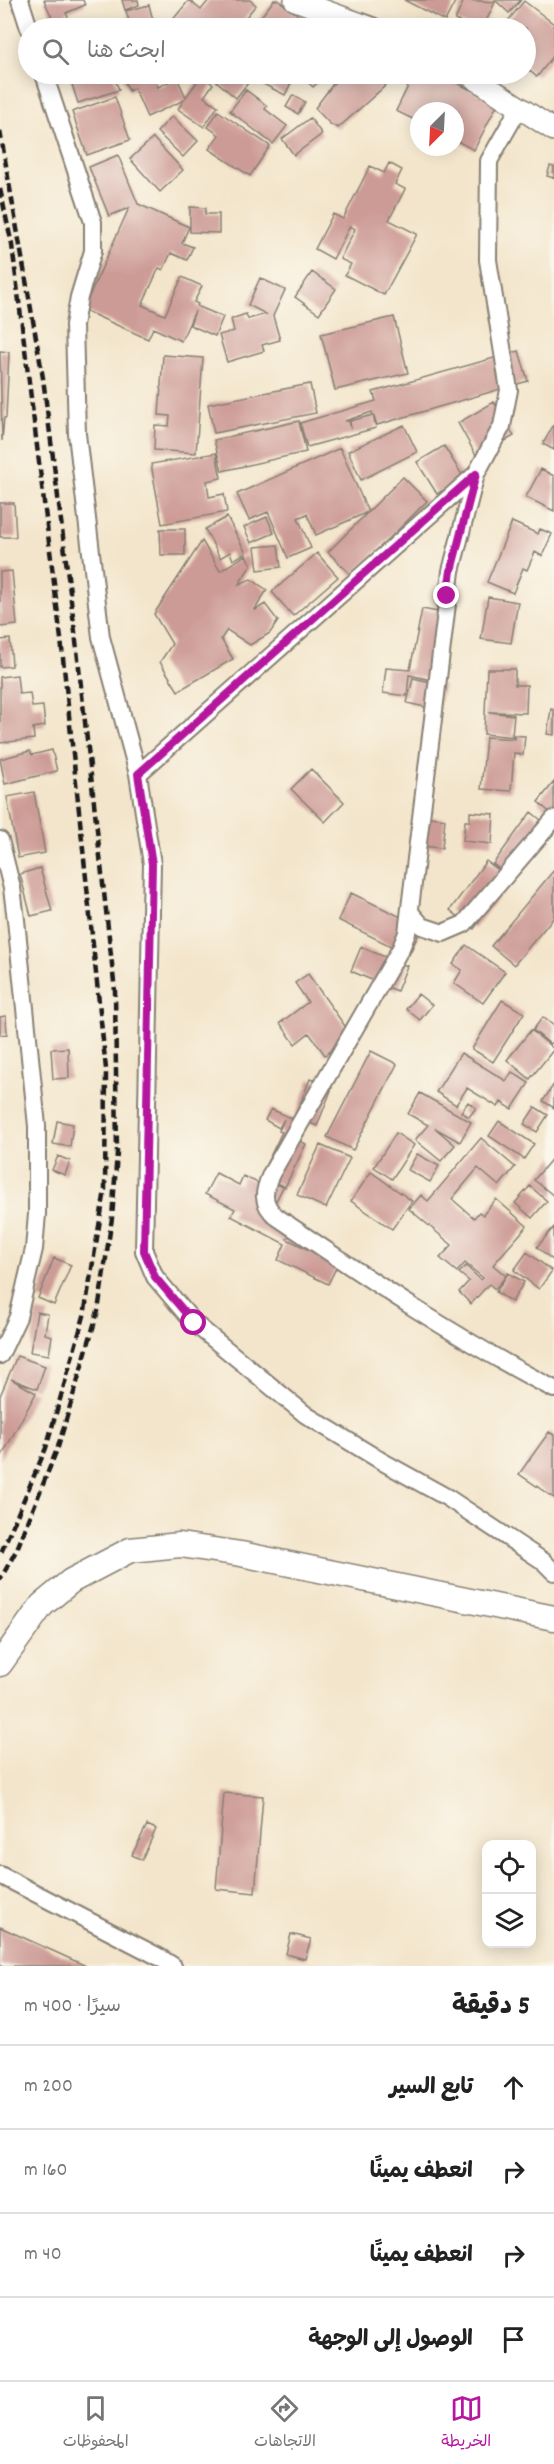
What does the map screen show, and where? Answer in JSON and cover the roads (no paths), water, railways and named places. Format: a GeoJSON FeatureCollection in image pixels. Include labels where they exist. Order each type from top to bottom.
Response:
{"type":"FeatureCollection","features":[{"type":"Feature","properties":{"kind":"main road"},"geometry":{"type":"LineString","coordinates":[[0,1664],[42,1605],[71,1581],[130,1550],[180,1545],[241,1554],[554,1618]]}},
{"type":"Feature","properties":{"kind":"street"},"geometry":{"type":"LineString","coordinates":[[20,0],[26,18]]}},
{"type":"Feature","properties":{"kind":"street"},"geometry":{"type":"LineString","coordinates":[[295,0],[344,18]]}},
{"type":"Feature","properties":{"kind":"street"},"geometry":{"type":"LineString","coordinates":[[47,84],[93,222],[93,251],[79,297],[74,325],[77,434],[101,637],[138,774],[152,864],[144,1251],[155,1277],[194,1323],[306,1415],[448,1498],[543,1561],[554,1572]]}},
{"type":"Feature","properties":{"kind":"street"},"geometry":{"type":"LineString","coordinates":[[483,84],[554,129]]}},
{"type":"Feature","properties":{"kind":"street"},"geometry":{"type":"LineString","coordinates":[[519,108],[489,161],[488,260],[509,390],[502,426],[476,474],[451,571],[407,933],[401,948],[265,1188],[266,1205],[277,1217],[395,1297],[515,1369],[554,1389]]}},
{"type":"Feature","properties":{"kind":"street"},"geometry":{"type":"LineString","coordinates":[[138,774],[476,474]]}},
{"type":"Feature","properties":{"kind":"street"},"geometry":{"type":"LineString","coordinates":[[410,912],[422,926],[443,933],[464,924],[554,819]]}},
{"type":"Feature","properties":{"kind":"street"},"geometry":{"type":"LineString","coordinates":[[0,840],[12,888],[37,1126],[34,1249],[18,1317],[0,1355]]}},
{"type":"Feature","properties":{"kind":"street"},"geometry":{"type":"LineString","coordinates":[[0,1875],[173,1966]]}},
{"type":"Feature","properties":{"kind":"railway"},"geometry":{"type":"LineString","coordinates":[[0,131],[43,378],[75,632],[115,991],[117,1153],[112,1218],[98,1311],[58,1447],[17,1549],[0,1580]]}},
{"type":"Feature","properties":{"kind":"railway"},"geometry":{"type":"LineString","coordinates":[[0,189],[12,245],[61,639],[106,1069],[105,1190],[84,1316],[46,1448],[0,1555]]}}]}
